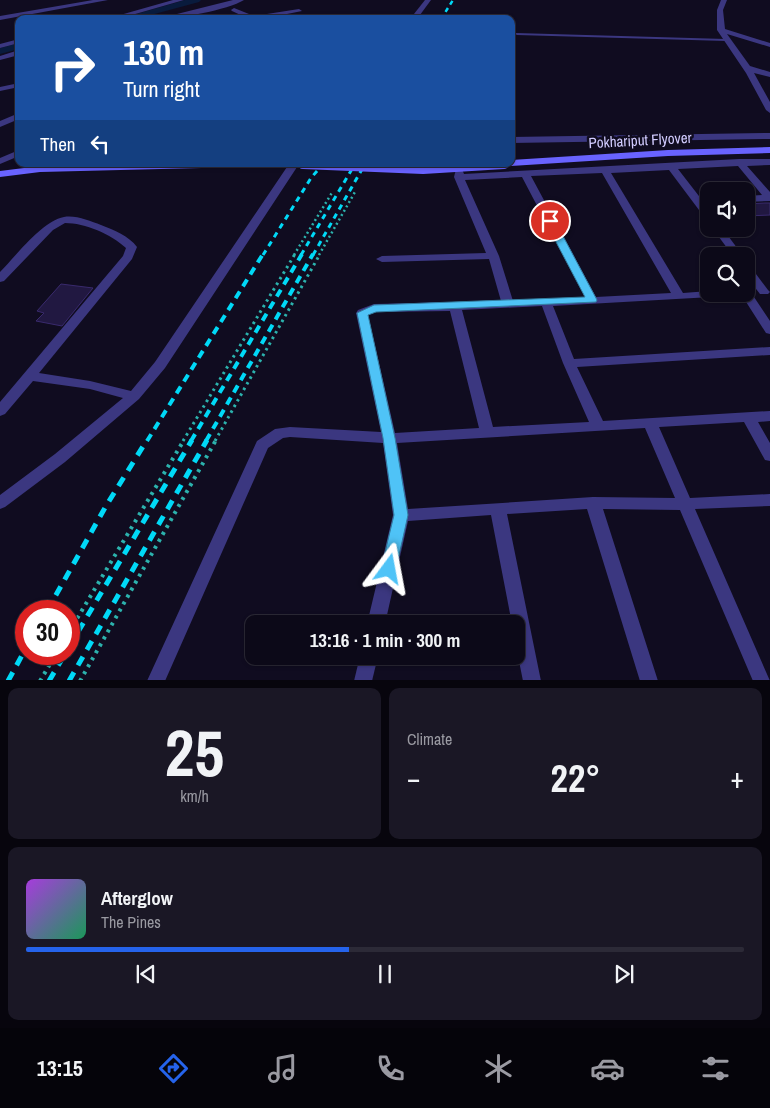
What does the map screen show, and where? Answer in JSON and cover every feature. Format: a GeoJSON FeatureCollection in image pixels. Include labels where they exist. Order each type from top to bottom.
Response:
{"type":"FeatureCollection","features":[{"type":"Feature","properties":{"kind":"main road","name":"Pokhariput Flyover"},"geometry":{"type":"LineString","coordinates":[[515,163],[668,153],[770,150]]}},
{"type":"Feature","properties":{"kind":"main road"},"geometry":{"type":"LineString","coordinates":[[0,174],[40,169],[121,167]]}},
{"type":"Feature","properties":{"kind":"main road"},"geometry":{"type":"LineString","coordinates":[[375,167],[423,169],[455,167]]}},
{"type":"Feature","properties":{"kind":"street"},"geometry":{"type":"LineString","coordinates":[[41,15],[105,0]]}},
{"type":"Feature","properties":{"kind":"street"},"geometry":{"type":"LineString","coordinates":[[124,15],[181,0]]}},
{"type":"Feature","properties":{"kind":"street"},"geometry":{"type":"LineString","coordinates":[[182,15],[241,0]]}},
{"type":"Feature","properties":{"kind":"street"},"geometry":{"type":"LineString","coordinates":[[416,15],[428,0]]}},
{"type":"Feature","properties":{"kind":"street"},"geometry":{"type":"LineString","coordinates":[[724,0],[718,11],[721,30],[726,40],[747,68],[770,110]]}},
{"type":"Feature","properties":{"kind":"street"},"geometry":{"type":"LineString","coordinates":[[0,9],[15,16]]}},
{"type":"Feature","properties":{"kind":"street"},"geometry":{"type":"LineString","coordinates":[[234,10],[247,15]]}},
{"type":"Feature","properties":{"kind":"street"},"geometry":{"type":"LineString","coordinates":[[274,15],[299,11]]}},
{"type":"Feature","properties":{"kind":"street"},"geometry":{"type":"LineString","coordinates":[[0,18],[15,16]]}},
{"type":"Feature","properties":{"kind":"street"},"geometry":{"type":"LineString","coordinates":[[721,30],[770,45]]}},
{"type":"Feature","properties":{"kind":"street"},"geometry":{"type":"LineString","coordinates":[[0,46],[15,42]]}},
{"type":"Feature","properties":{"kind":"street"},"geometry":{"type":"LineString","coordinates":[[0,58],[15,53]]}},
{"type":"Feature","properties":{"kind":"street"},"geometry":{"type":"LineString","coordinates":[[747,68],[770,75]]}},
{"type":"Feature","properties":{"kind":"street"},"geometry":{"type":"LineString","coordinates":[[0,89],[15,86]]}},
{"type":"Feature","properties":{"kind":"street"},"geometry":{"type":"LineString","coordinates":[[0,124],[15,118]]}},
{"type":"Feature","properties":{"kind":"street"},"geometry":{"type":"LineString","coordinates":[[515,140],[770,136]]}},
{"type":"Feature","properties":{"kind":"street"},"geometry":{"type":"LineString","coordinates":[[1,161],[15,155]]}},
{"type":"Feature","properties":{"kind":"street"},"geometry":{"type":"LineString","coordinates":[[739,162],[770,198]]}},
{"type":"Feature","properties":{"kind":"street"},"geometry":{"type":"LineString","coordinates":[[459,177],[670,165],[770,162]]}},
{"type":"Feature","properties":{"kind":"street"},"geometry":{"type":"LineString","coordinates":[[670,165],[700,204]]}},
{"type":"Feature","properties":{"kind":"street"},"geometry":{"type":"LineString","coordinates":[[0,503],[60,458],[134,396],[160,365],[292,167]]}},
{"type":"Feature","properties":{"kind":"street"},"geometry":{"type":"LineString","coordinates":[[460,167],[459,177],[492,256],[508,304]]}},
{"type":"Feature","properties":{"kind":"street"},"geometry":{"type":"LineString","coordinates":[[604,169],[679,296]]}},
{"type":"Feature","properties":{"kind":"street"},"geometry":{"type":"LineString","coordinates":[[525,174],[592,300]]}},
{"type":"Feature","properties":{"kind":"street"},"geometry":{"type":"LineString","coordinates":[[755,199],[770,198]]}},
{"type":"Feature","properties":{"kind":"street"},"geometry":{"type":"LineString","coordinates":[[0,279],[49,228],[67,219],[115,235],[127,241],[132,247],[128,257],[0,411]]}},
{"type":"Feature","properties":{"kind":"street"},"geometry":{"type":"LineString","coordinates":[[382,259],[492,256]]}},
{"type":"Feature","properties":{"kind":"street"},"geometry":{"type":"LineString","coordinates":[[755,278],[767,292]]}},
{"type":"Feature","properties":{"kind":"street"},"geometry":{"type":"LineString","coordinates":[[378,615],[401,515],[389,438],[362,313],[374,308],[700,295]]}},
{"type":"Feature","properties":{"kind":"street"},"geometry":{"type":"LineString","coordinates":[[546,302],[569,363],[598,426]]}},
{"type":"Feature","properties":{"kind":"street"},"geometry":{"type":"LineString","coordinates":[[752,302],[770,330]]}},
{"type":"Feature","properties":{"kind":"street"},"geometry":{"type":"LineString","coordinates":[[455,306],[487,432]]}},
{"type":"Feature","properties":{"kind":"street"},"geometry":{"type":"LineString","coordinates":[[569,363],[770,351]]}},
{"type":"Feature","properties":{"kind":"street"},"geometry":{"type":"LineString","coordinates":[[31,376],[90,385],[134,396]]}},
{"type":"Feature","properties":{"kind":"street"},"geometry":{"type":"LineString","coordinates":[[156,680],[262,445],[280,433],[389,438],[770,416]]}},
{"type":"Feature","properties":{"kind":"street"},"geometry":{"type":"LineString","coordinates":[[748,418],[770,456]]}},
{"type":"Feature","properties":{"kind":"street"},"geometry":{"type":"LineString","coordinates":[[650,423],[762,680]]}},
{"type":"Feature","properties":{"kind":"street"},"geometry":{"type":"LineString","coordinates":[[401,515],[593,503],[684,504],[770,500]]}},
{"type":"Feature","properties":{"kind":"street"},"geometry":{"type":"LineString","coordinates":[[593,503],[649,680]]}},
{"type":"Feature","properties":{"kind":"street"},"geometry":{"type":"LineString","coordinates":[[498,509],[532,680]]}},
{"type":"Feature","properties":{"kind":"street"},"geometry":{"type":"LineString","coordinates":[[363,680],[367,665]]}},
{"type":"Feature","properties":{"kind":"lane"},"geometry":{"type":"LineString","coordinates":[[518,34],[726,40]]}},
{"type":"Feature","properties":{"kind":"path"},"geometry":{"type":"LineString","coordinates":[[80,614],[333,191]]}},
{"type":"Feature","properties":{"kind":"path"},"geometry":{"type":"LineString","coordinates":[[80,680],[354,192]]}},
{"type":"Feature","properties":{"kind":"path"},"geometry":{"type":"LineString","coordinates":[[40,680],[49,665]]}},
{"type":"Feature","properties":{"kind":"building"},"geometry":{"type":"Polygon","coordinates":[[[770,203],[770,215],[755,216],[755,204],[770,203]]]}},
{"type":"Feature","properties":{"kind":"building"},"geometry":{"type":"Polygon","coordinates":[[[61,284],[93,288],[62,326],[36,321],[44,313],[37,311],[61,284]]]}},
{"type":"Feature","properties":{"kind":"waterway"},"geometry":{"type":"LineString","coordinates":[[139,15],[196,0]]}},
{"type":"Feature","properties":{"kind":"waterway"},"geometry":{"type":"LineString","coordinates":[[0,51],[15,47]]}},
{"type":"Feature","properties":{"kind":"railway"},"geometry":{"type":"LineString","coordinates":[[444,15],[453,0]]}},
{"type":"Feature","properties":{"kind":"railway"},"geometry":{"type":"LineString","coordinates":[[263,255],[311,178],[320,167]]}},
{"type":"Feature","properties":{"kind":"railway"},"geometry":{"type":"LineString","coordinates":[[301,255],[353,167]]}},
{"type":"Feature","properties":{"kind":"railway"},"geometry":{"type":"LineString","coordinates":[[313,255],[363,167]]}},
{"type":"Feature","properties":{"kind":"railway"},"geometry":{"type":"LineString","coordinates":[[147,441],[263,254]]}},
{"type":"Feature","properties":{"kind":"railway"},"geometry":{"type":"LineString","coordinates":[[191,441],[302,254]]}},
{"type":"Feature","properties":{"kind":"railway"},"geometry":{"type":"LineString","coordinates":[[206,441],[313,254]]}},
{"type":"Feature","properties":{"kind":"railway"},"geometry":{"type":"LineString","coordinates":[[53,600],[106,506],[147,440]]}},
{"type":"Feature","properties":{"kind":"railway"},"geometry":{"type":"LineString","coordinates":[[80,628],[192,440]]}},
{"type":"Feature","properties":{"kind":"railway"},"geometry":{"type":"LineString","coordinates":[[70,680],[207,440]]}},
{"type":"Feature","properties":{"kind":"railway"},"geometry":{"type":"LineString","coordinates":[[9,680],[17,665]]}},
{"type":"Feature","properties":{"kind":"railway"},"geometry":{"type":"LineString","coordinates":[[50,680],[58,665]]}},
{"type":"Feature","properties":{"kind":"route"},"geometry":{"type":"LineString","coordinates":[[389,569],[401,515],[389,438],[362,313],[374,308],[592,300],[550,221]]}}]}
